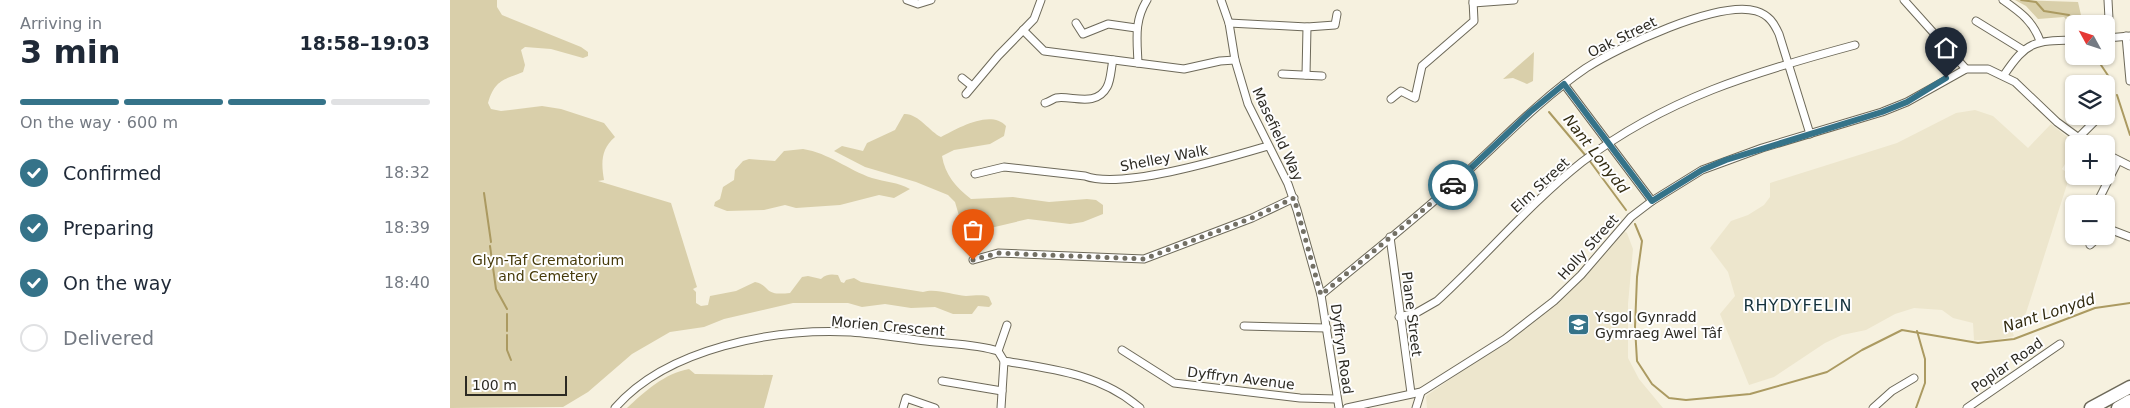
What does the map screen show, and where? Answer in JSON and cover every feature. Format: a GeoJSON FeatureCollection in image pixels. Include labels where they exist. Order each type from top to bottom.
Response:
{"type":"FeatureCollection","features":[{"type":"Feature","properties":{"kind":"highway"},"geometry":{"type":"LineString","coordinates":[[2091,408],[2130,387]]}},
{"type":"Feature","properties":{"kind":"highway"},"geometry":{"type":"LineString","coordinates":[[2118,408],[2130,401]]}},
{"type":"Feature","properties":{"kind":"street"},"geometry":{"type":"LineString","coordinates":[[907,0],[918,4],[931,0]]}},
{"type":"Feature","properties":{"kind":"street"},"geometry":{"type":"LineString","coordinates":[[966,94],[1034,19],[1041,0]]}},
{"type":"Feature","properties":{"kind":"street"},"geometry":{"type":"LineString","coordinates":[[1138,63],[1136,28],[1141,10],[1148,0]]}},
{"type":"Feature","properties":{"kind":"street","name":"Masefield Way"},"geometry":{"type":"LineString","coordinates":[[1221,0],[1229,23],[1234,60],[1248,104],[1294,198],[1312,265]]}},
{"type":"Feature","properties":{"kind":"street"},"geometry":{"type":"LineString","coordinates":[[1391,99],[1401,91],[1415,98],[1422,66],[1474,21],[1473,1],[1514,0]]}},
{"type":"Feature","properties":{"kind":"street"},"geometry":{"type":"LineString","coordinates":[[2003,0],[2029,19],[2040,41]]}},
{"type":"Feature","properties":{"kind":"street"},"geometry":{"type":"LineString","coordinates":[[2108,0],[2108,15]]}},
{"type":"Feature","properties":{"kind":"street"},"geometry":{"type":"LineString","coordinates":[[1909,1],[1966,69],[1988,69],[2004,75],[2015,82],[2057,122],[2074,135]]}},
{"type":"Feature","properties":{"kind":"street","name":"Oak Street"},"geometry":{"type":"LineString","coordinates":[[1321,295],[1442,194],[1530,112],[1564,84],[1610,54],[1660,31],[1688,21],[1743,10],[1756,11],[1767,16],[1774,23],[1810,134]]}},
{"type":"Feature","properties":{"kind":"street"},"geometry":{"type":"LineString","coordinates":[[1229,23],[1306,27],[1335,25],[1337,14]]}},
{"type":"Feature","properties":{"kind":"street"},"geometry":{"type":"LineString","coordinates":[[1976,21],[2022,50]]}},
{"type":"Feature","properties":{"kind":"street"},"geometry":{"type":"LineString","coordinates":[[1076,24],[1083,34],[1108,24],[1136,28]]}},
{"type":"Feature","properties":{"kind":"street"},"geometry":{"type":"LineString","coordinates":[[1306,27],[1306,75]]}},
{"type":"Feature","properties":{"kind":"street"},"geometry":{"type":"LineString","coordinates":[[1023,30],[1044,51],[1184,69],[1234,60]]}},
{"type":"Feature","properties":{"kind":"street"},"geometry":{"type":"LineString","coordinates":[[2115,37],[2128,36],[2130,81]]}},
{"type":"Feature","properties":{"kind":"street"},"geometry":{"type":"LineString","coordinates":[[2004,75],[2022,50],[2040,41],[2065,40]]}},
{"type":"Feature","properties":{"kind":"street","name":"Elm Street"},"geometry":{"type":"LineString","coordinates":[[1400,317],[1416,313],[1437,301],[1545,195],[1582,163],[1608,144],[1664,109],[1723,84],[1788,63],[1855,45]]}},
{"type":"Feature","properties":{"kind":"street"},"geometry":{"type":"LineString","coordinates":[[1045,103],[1058,98],[1077,100],[1091,98],[1102,93],[1108,86],[1113,60]]}},
{"type":"Feature","properties":{"kind":"street","name":"Holly Street"},"geometry":{"type":"LineString","coordinates":[[1348,408],[1421,392],[1504,339],[1554,301],[1581,275],[1631,217],[1652,201],[1702,170],[1735,157],[1882,112],[1907,102],[1966,69]]}},
{"type":"Feature","properties":{"kind":"street"},"geometry":{"type":"LineString","coordinates":[[1282,74],[1322,76]]}},
{"type":"Feature","properties":{"kind":"street"},"geometry":{"type":"LineString","coordinates":[[962,78],[972,86]]}},
{"type":"Feature","properties":{"kind":"street"},"geometry":{"type":"LineString","coordinates":[[1564,84],[1652,201]]}},
{"type":"Feature","properties":{"kind":"street"},"geometry":{"type":"LineString","coordinates":[[2081,135],[2091,125]]}},
{"type":"Feature","properties":{"kind":"street","name":"Shelley Walk"},"geometry":{"type":"LineString","coordinates":[[975,174],[1004,166],[1084,176],[1096,180],[1129,179],[1224,159],[1268,146]]}},
{"type":"Feature","properties":{"kind":"street"},"geometry":{"type":"LineString","coordinates":[[2115,159],[2130,166]]}},
{"type":"Feature","properties":{"kind":"street"},"geometry":{"type":"LineString","coordinates":[[2101,195],[2118,161]]}},
{"type":"Feature","properties":{"kind":"street"},"geometry":{"type":"LineString","coordinates":[[973,260],[998,253],[1144,259],[1252,218],[1294,198]]}},
{"type":"Feature","properties":{"kind":"street"},"geometry":{"type":"LineString","coordinates":[[2115,230],[2130,237]]}},
{"type":"Feature","properties":{"kind":"street","name":"Plane Street"},"geometry":{"type":"LineString","coordinates":[[1390,237],[1411,393]]}},
{"type":"Feature","properties":{"kind":"street","name":"Dyffryn Road"},"geometry":{"type":"LineString","coordinates":[[1312,265],[1321,295],[1339,408]]}},
{"type":"Feature","properties":{"kind":"street"},"geometry":{"type":"LineString","coordinates":[[1001,408],[1004,362],[998,351],[1007,325]]}},
{"type":"Feature","properties":{"kind":"street"},"geometry":{"type":"LineString","coordinates":[[1244,326],[1327,328]]}},
{"type":"Feature","properties":{"kind":"street","name":"Morien Crescent"},"geometry":{"type":"LineString","coordinates":[[615,408],[642,384],[665,369],[691,357],[722,347],[778,335],[850,332],[998,351]]}},
{"type":"Feature","properties":{"kind":"street","name":"Poplar Road"},"geometry":{"type":"LineString","coordinates":[[1967,408],[2060,344]]}},
{"type":"Feature","properties":{"kind":"street","name":"Dyffryn Avenue"},"geometry":{"type":"LineString","coordinates":[[1122,350],[1174,382],[1300,398],[1336,398]]}},
{"type":"Feature","properties":{"kind":"street"},"geometry":{"type":"LineString","coordinates":[[1004,362],[1078,374],[1117,392],[1140,408]]}},
{"type":"Feature","properties":{"kind":"street"},"geometry":{"type":"LineString","coordinates":[[1874,408],[1892,391],[1914,378]]}},
{"type":"Feature","properties":{"kind":"street"},"geometry":{"type":"LineString","coordinates":[[942,382],[1002,391]]}},
{"type":"Feature","properties":{"kind":"street"},"geometry":{"type":"LineString","coordinates":[[1416,408],[1421,392]]}},
{"type":"Feature","properties":{"kind":"street"},"geometry":{"type":"LineString","coordinates":[[903,408],[906,398],[935,408]]}},
{"type":"Feature","properties":{"kind":"shaded area"},"geometry":{"type":"Polygon","coordinates":[[[1975,110],[1993,116],[2028,148],[2051,124],[2065,135],[2065,164],[2062,169],[2065,171],[2065,185],[2067,185],[2026,313],[2019,321],[2010,325],[2014,336],[1996,340],[1974,340],[1973,323],[1953,318],[1942,310],[1914,308],[1895,314],[1866,330],[1842,335],[1825,343],[1774,377],[1749,385],[1720,314],[1735,296],[1728,272],[1710,248],[1731,221],[1748,215],[1764,205],[1770,197],[1770,183],[1897,143],[1956,113],[1975,110]]]}},
{"type":"Feature","properties":{"kind":"shaded area","name":"Ysgol Gynradd Gymraeg Awel Tâf"},"geometry":{"type":"Polygon","coordinates":[[[1624,231],[1627,233],[1633,249],[1628,304],[1628,358],[1639,379],[1663,408],[1427,408],[1426,396],[1541,316],[1582,280],[1624,231]]]}},
{"type":"Feature","properties":{"kind":"green space","name":"Glyn-Taf Crematorium and Cemetery"},"geometry":{"type":"Polygon","coordinates":[[[450,0],[497,0],[497,7],[502,15],[581,47],[588,52],[588,56],[583,58],[551,49],[525,47],[521,50],[525,65],[523,72],[505,79],[497,85],[488,103],[491,109],[501,111],[542,106],[561,109],[604,123],[615,137],[607,146],[603,156],[604,180],[598,181],[671,203],[697,287],[693,289],[696,292],[696,303],[701,306],[708,305],[710,296],[736,291],[755,282],[771,292],[781,294],[790,293],[802,277],[808,276],[821,279],[831,275],[838,275],[841,282],[844,283],[846,280],[854,278],[861,282],[923,292],[939,291],[966,296],[984,296],[989,297],[992,304],[989,307],[978,306],[972,314],[953,314],[935,307],[911,308],[885,304],[862,307],[848,303],[793,303],[724,319],[704,327],[670,332],[632,354],[588,392],[563,407],[450,408],[450,0]]]}},
{"type":"Feature","properties":{"kind":"green space"},"geometry":{"type":"Polygon","coordinates":[[[2015,0],[2078,2],[2081,15],[2065,15],[2065,18],[2038,19],[2026,6],[2015,0]]]}},
{"type":"Feature","properties":{"kind":"green space"},"geometry":{"type":"Polygon","coordinates":[[[1534,52],[1533,81],[1527,84],[1513,78],[1503,79],[1534,52]]]}},
{"type":"Feature","properties":{"kind":"green space"},"geometry":{"type":"Polygon","coordinates":[[[904,114],[914,116],[941,137],[964,126],[983,120],[999,121],[1006,126],[1004,136],[990,144],[954,150],[942,156],[943,163],[952,180],[971,199],[1013,197],[1049,202],[1096,200],[1103,205],[1103,214],[1083,222],[1070,224],[1028,219],[982,230],[966,229],[962,226],[955,202],[948,195],[916,182],[865,167],[834,151],[842,146],[863,151],[867,143],[895,130],[904,114]]]}},
{"type":"Feature","properties":{"kind":"green space"},"geometry":{"type":"Polygon","coordinates":[[[803,149],[821,154],[872,178],[896,183],[910,189],[894,198],[879,195],[840,205],[796,208],[785,205],[764,210],[727,211],[714,206],[715,202],[720,199],[723,187],[734,180],[735,170],[743,161],[749,159],[775,161],[784,151],[803,149]]]}},
{"type":"Feature","properties":{"kind":"green space"},"geometry":{"type":"Polygon","coordinates":[[[689,369],[695,374],[773,375],[764,408],[627,408],[663,379],[689,369]]]}},
{"type":"Feature","properties":{"kind":"waterway"},"geometry":{"type":"LineString","coordinates":[[2021,0],[2036,2],[2044,11],[2069,15]]}},
{"type":"Feature","properties":{"kind":"waterway"},"geometry":{"type":"LineString","coordinates":[[2101,65],[2108,75]]}},
{"type":"Feature","properties":{"kind":"waterway"},"geometry":{"type":"LineString","coordinates":[[2117,95],[2130,135]]}},
{"type":"Feature","properties":{"kind":"waterway","name":"Nant Lonydd"},"geometry":{"type":"LineString","coordinates":[[1549,112],[1586,156]]}},
{"type":"Feature","properties":{"kind":"waterway","name":"Nant Lonydd"},"geometry":{"type":"LineString","coordinates":[[1589,160],[1626,210]]}},
{"type":"Feature","properties":{"kind":"waterway"},"geometry":{"type":"LineString","coordinates":[[484,193],[491,242]]}},
{"type":"Feature","properties":{"kind":"waterway","name":"Nant Lonydd"},"geometry":{"type":"LineString","coordinates":[[1635,224],[1642,241],[1637,277],[1635,327],[1637,361],[1652,384],[1669,398],[1686,400],[1750,394],[1827,372],[1862,350],[1902,330],[1978,343],[2014,339],[2095,308],[2130,303]]}},
{"type":"Feature","properties":{"kind":"waterway"},"geometry":{"type":"LineString","coordinates":[[490,246],[496,289],[507,309]]}},
{"type":"Feature","properties":{"kind":"waterway"},"geometry":{"type":"LineString","coordinates":[[507,314],[507,331]]}},
{"type":"Feature","properties":{"kind":"waterway"},"geometry":{"type":"LineString","coordinates":[[1916,408],[1925,383],[1925,359],[1917,331]]}},
{"type":"Feature","properties":{"kind":"waterway"},"geometry":{"type":"LineString","coordinates":[[507,335],[507,350],[511,360]]}},
{"type":"Feature","properties":{"kind":"way so far"},"geometry":{"type":"LineString","coordinates":[[973,260],[998,253],[1144,259],[1252,218],[1294,198],[1321,295],[1453,185]]}},
{"type":"Feature","properties":{"kind":"place","name":"Ysgol Gynradd Gymraeg Awel Tâf"},"geometry":{"type":"Point","coordinates":[1579,325]}},
{"type":"Feature","properties":{"kind":"district","name":"RHYDYFELIN"},"geometry":{"type":"Point","coordinates":[1798,305]}},
{"type":"Feature","properties":{"kind":"route"},"geometry":{"type":"LineString","coordinates":[[1453,185],[1530,112],[1564,84],[1652,201],[1702,170],[1762,148],[1882,112],[1907,102],[1946,78]]}}]}
